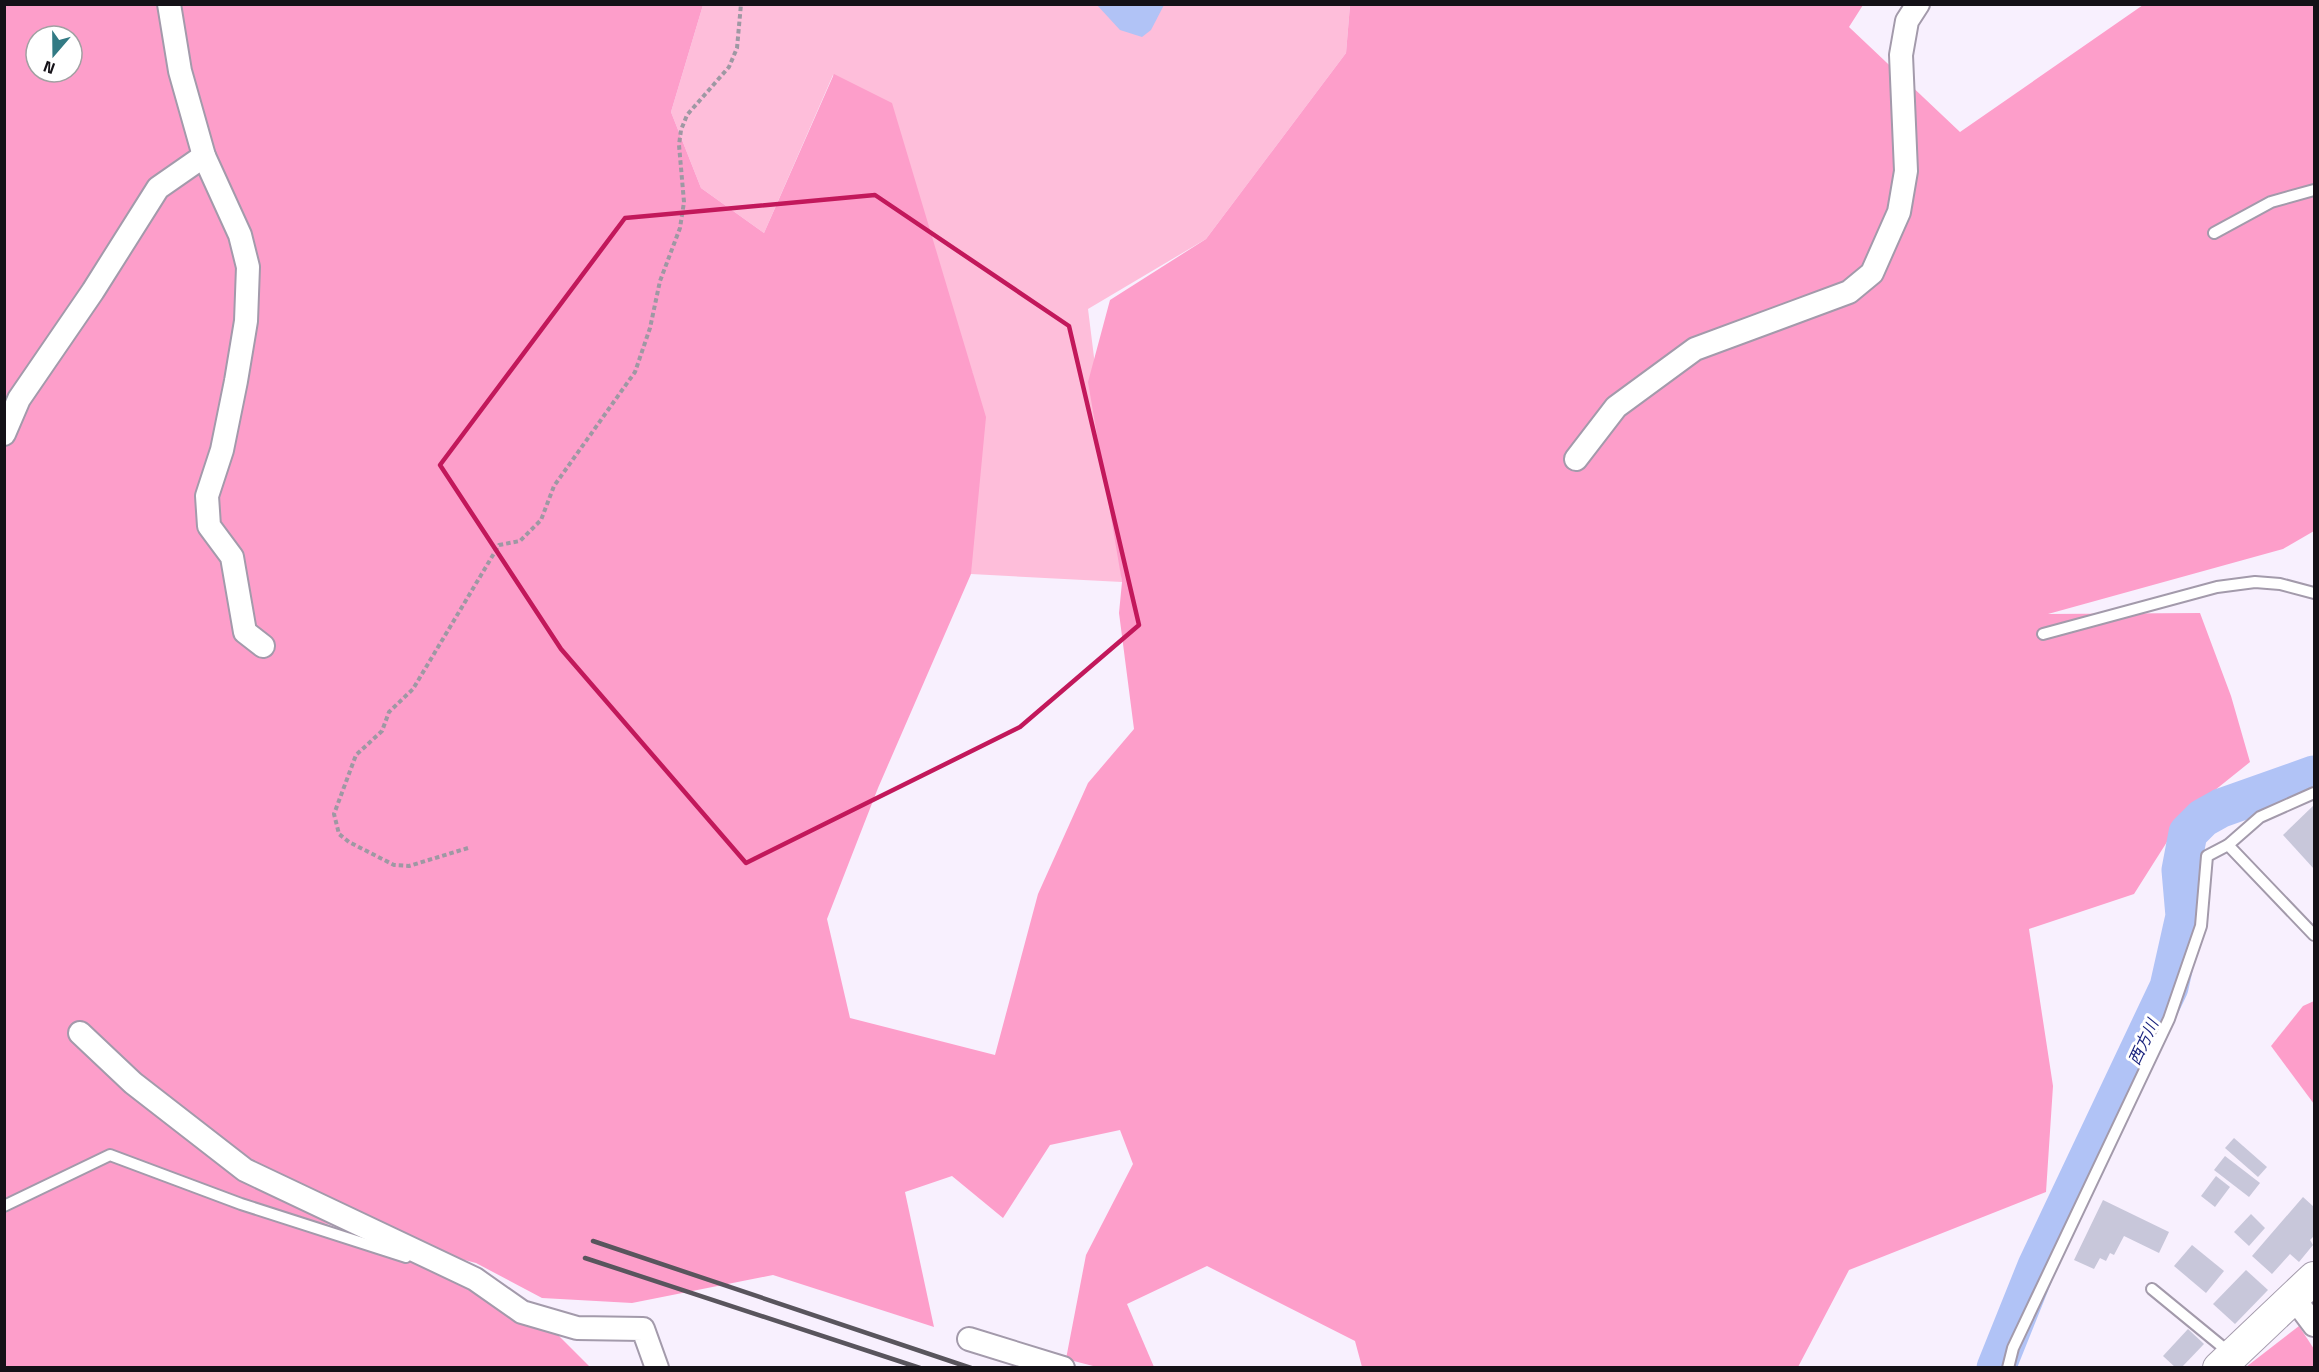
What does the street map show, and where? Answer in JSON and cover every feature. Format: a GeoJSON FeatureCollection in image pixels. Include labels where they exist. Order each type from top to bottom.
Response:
{"type":"FeatureCollection","features":[{"type":"Feature","properties":{"kind":"main road"},"geometry":{"type":"LineString","coordinates":[[2225,1361],[2304,1287]]}},
{"type":"Feature","properties":{"kind":"street"},"geometry":{"type":"LineString","coordinates":[[169,4],[180,71],[204,156],[240,234],[248,267],[246,321],[224,438],[207,496],[209,526],[232,557],[245,632],[263,646]]}},
{"type":"Feature","properties":{"kind":"street"},"geometry":{"type":"LineString","coordinates":[[1576,459],[1616,407],[1695,350],[1849,292],[1872,273],[1899,212],[1906,171],[1901,55],[1907,21],[1918,4]]}},
{"type":"Feature","properties":{"kind":"street"},"geometry":{"type":"LineString","coordinates":[[4,434],[19,399],[93,291],[158,188],[204,156]]}},
{"type":"Feature","properties":{"kind":"street"},"geometry":{"type":"LineString","coordinates":[[80,1033],[133,1083],[245,1170],[475,1279],[522,1312],[576,1329],[643,1329],[657,1368]]}},
{"type":"Feature","properties":{"kind":"street"},"geometry":{"type":"LineString","coordinates":[[2304,1287],[2314,1325]]}},
{"type":"Feature","properties":{"kind":"street"},"geometry":{"type":"LineString","coordinates":[[969,1339],[1039,1364],[1063,1368]]}},
{"type":"Feature","properties":{"kind":"lane"},"geometry":{"type":"LineString","coordinates":[[2214,233],[2271,202],[2314,190]]}},
{"type":"Feature","properties":{"kind":"lane"},"geometry":{"type":"LineString","coordinates":[[2043,634],[2217,587],[2255,582],[2280,584],[2314,593]]}},
{"type":"Feature","properties":{"kind":"lane"},"geometry":{"type":"LineString","coordinates":[[2008,1368],[2013,1348],[2169,1019],[2201,927],[2208,856],[2228,845],[2260,817],[2314,793]]}},
{"type":"Feature","properties":{"kind":"lane"},"geometry":{"type":"LineString","coordinates":[[2228,845],[2314,935]]}},
{"type":"Feature","properties":{"kind":"lane"},"geometry":{"type":"LineString","coordinates":[[4,1206],[110,1155],[242,1204],[475,1279]]}},
{"type":"Feature","properties":{"kind":"lane"},"geometry":{"type":"LineString","coordinates":[[2152,1289],[2225,1361]]}},
{"type":"Feature","properties":{"kind":"path"},"geometry":{"type":"LineString","coordinates":[[468,848],[409,866],[394,866],[349,843],[339,834],[334,814],[356,755],[382,731],[389,712],[414,689],[499,545],[520,541],[541,520],[554,486],[635,372],[650,328],[660,281],[680,228],[684,202],[679,145],[681,130],[687,115],[729,67],[737,48],[741,4]]}},
{"type":"Feature","properties":{"kind":"highlighted area"},"geometry":{"type":"Polygon","coordinates":[[[875,195],[1069,326],[1139,625],[1020,727],[746,863],[561,649],[440,465],[625,218],[875,195]]]}},
{"type":"Feature","properties":{"kind":"shaded area"},"geometry":{"type":"Polygon","coordinates":[[[5,5],[703,5],[671,112],[701,188],[764,233],[834,74],[892,103],[986,417],[971,574],[878,788],[827,919],[850,1018],[995,1055],[1038,894],[1088,783],[1134,729],[1119,613],[1122,582],[1088,382],[1110,300],[1206,239],[1346,53],[1350,5],[1863,5],[1849,27],[1960,132],[2143,5],[2314,5],[2314,531],[2283,549],[2048,614],[2200,613],[2231,696],[2250,762],[2184,815],[2134,894],[2029,929],[2053,1086],[2046,1192],[1849,1270],[1798,1367],[1362,1367],[1355,1341],[1207,1266],[1127,1304],[1154,1367],[1097,1367],[1066,1359],[1086,1255],[1133,1164],[1120,1130],[1050,1145],[1003,1218],[952,1176],[905,1192],[934,1327],[773,1275],[632,1303],[542,1298],[476,1263],[323,1223],[449,1271],[541,1318],[590,1367],[5,1368],[5,5]]]}},
{"type":"Feature","properties":{"kind":"shaded area"},"geometry":{"type":"Polygon","coordinates":[[[703,5],[1350,5],[1346,53],[1206,239],[1088,309],[1122,582],[971,574],[973,374],[833,75],[764,233],[701,188],[671,112],[703,5]]]}},
{"type":"Feature","properties":{"kind":"shaded area"},"geometry":{"type":"Polygon","coordinates":[[[2314,1001],[2314,1104],[2271,1046],[2303,1006],[2314,1001]]]}},
{"type":"Feature","properties":{"kind":"shaded area"},"geometry":{"type":"Polygon","coordinates":[[[2299,1326],[2314,1349],[2314,1367],[2246,1367],[2299,1326]]]}},
{"type":"Feature","properties":{"kind":"water"},"geometry":{"type":"Polygon","coordinates":[[[1097,5],[1164,5],[1151,30],[1142,37],[1120,30],[1097,5]]]}},
{"type":"Feature","properties":{"kind":"building"},"geometry":{"type":"Polygon","coordinates":[[[2314,805],[2314,869],[2283,835],[2314,805]]]}},
{"type":"Feature","properties":{"kind":"building"},"geometry":{"type":"Polygon","coordinates":[[[2234,1138],[2267,1167],[2258,1177],[2225,1148],[2234,1138]]]}},
{"type":"Feature","properties":{"kind":"building"},"geometry":{"type":"Polygon","coordinates":[[[2225,1156],[2260,1183],[2249,1197],[2214,1170],[2225,1156]]]}},
{"type":"Feature","properties":{"kind":"building"},"geometry":{"type":"Polygon","coordinates":[[[2216,1176],[2230,1187],[2215,1207],[2201,1196],[2216,1176]]]}},
{"type":"Feature","properties":{"kind":"building"},"geometry":{"type":"Polygon","coordinates":[[[2303,1197],[2314,1207],[2314,1236],[2310,1240],[2313,1245],[2299,1262],[2290,1254],[2272,1274],[2252,1256],[2303,1197]]]}},
{"type":"Feature","properties":{"kind":"building"},"geometry":{"type":"Polygon","coordinates":[[[2103,1200],[2169,1232],[2159,1253],[2124,1236],[2114,1255],[2110,1253],[2106,1261],[2100,1258],[2094,1269],[2074,1260],[2103,1200]]]}},
{"type":"Feature","properties":{"kind":"building"},"geometry":{"type":"Polygon","coordinates":[[[2251,1214],[2265,1228],[2249,1246],[2234,1232],[2251,1214]]]}},
{"type":"Feature","properties":{"kind":"building"},"geometry":{"type":"Polygon","coordinates":[[[2192,1245],[2224,1271],[2206,1293],[2174,1266],[2192,1245]]]}},
{"type":"Feature","properties":{"kind":"building"},"geometry":{"type":"Polygon","coordinates":[[[2246,1270],[2268,1290],[2235,1324],[2213,1304],[2246,1270]]]}},
{"type":"Feature","properties":{"kind":"building"},"geometry":{"type":"Polygon","coordinates":[[[2188,1329],[2204,1344],[2181,1368],[2176,1368],[2163,1356],[2188,1329]]]}},
{"type":"Feature","properties":{"kind":"waterway","name":"西方川"},"geometry":{"type":"LineString","coordinates":[[1996,1368],[2037,1266],[2169,987],[2185,916],[2181,870],[2188,833],[2203,818],[2221,808],[2314,775]]}},
{"type":"Feature","properties":{"kind":"railway"},"geometry":{"type":"LineString","coordinates":[[593,1241],[971,1368]]}},
{"type":"Feature","properties":{"kind":"railway"},"geometry":{"type":"LineString","coordinates":[[585,1258],[920,1368]]}}]}
